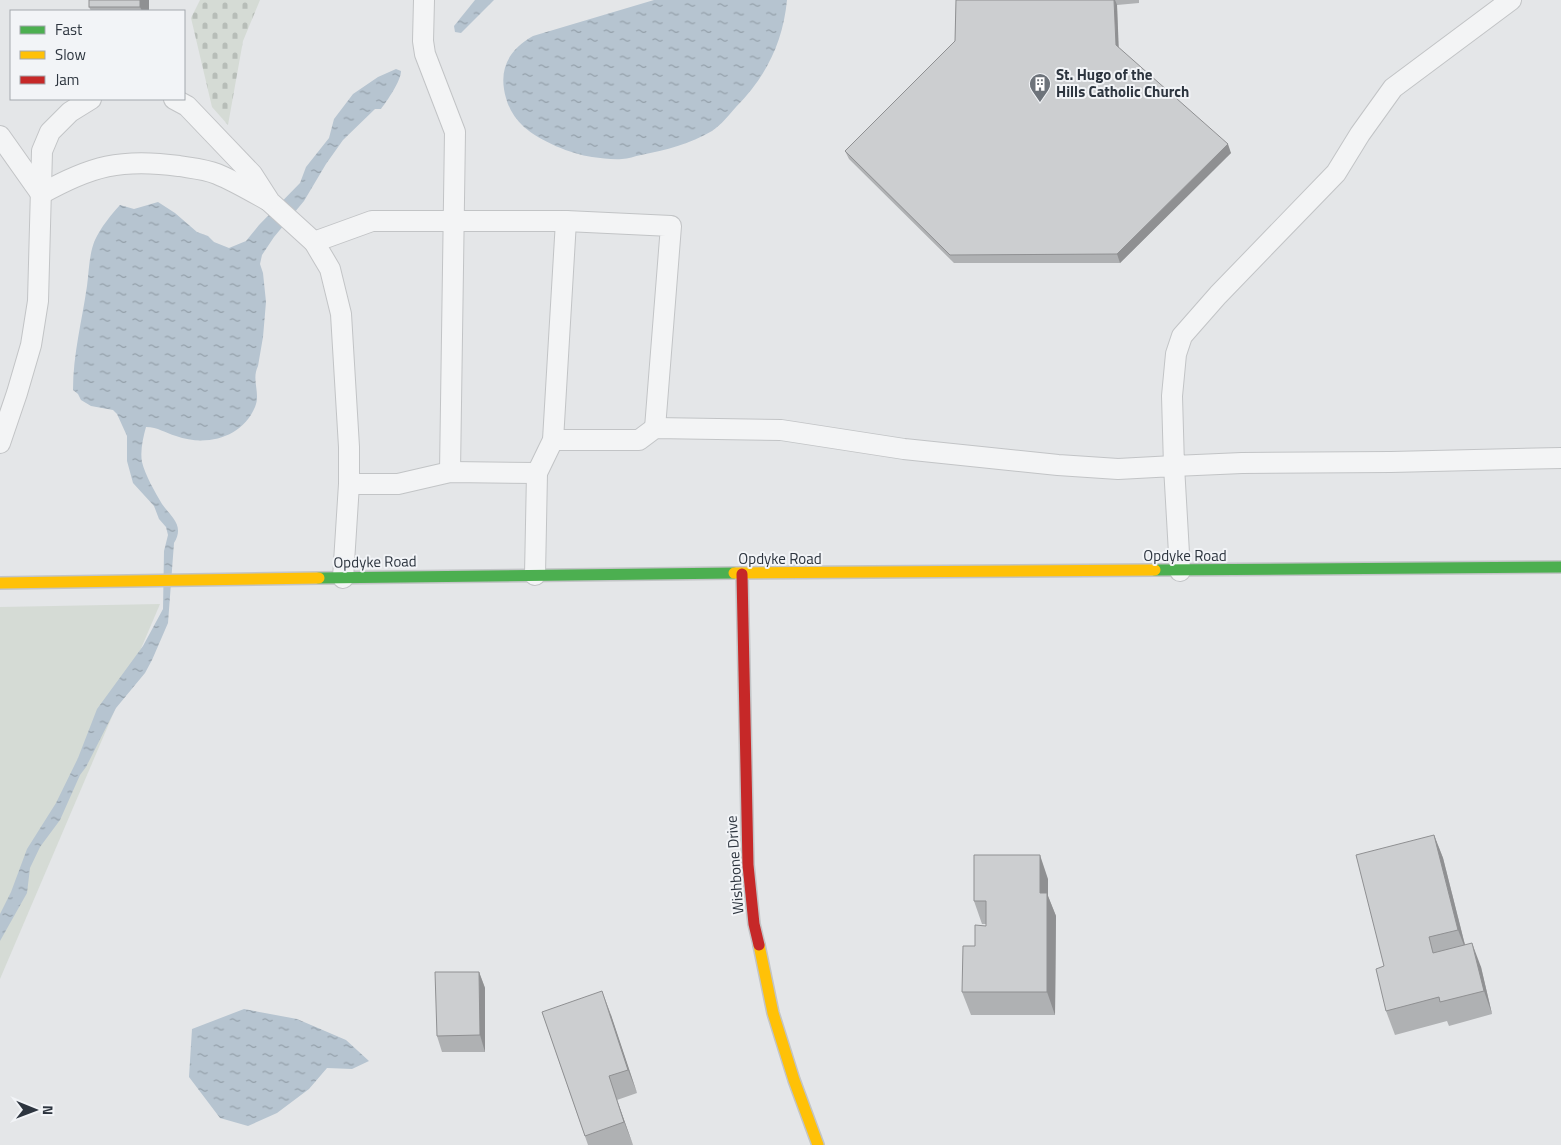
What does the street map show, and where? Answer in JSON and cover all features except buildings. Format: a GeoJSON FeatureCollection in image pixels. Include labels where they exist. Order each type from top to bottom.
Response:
{"type":"FeatureCollection","features":[{"type":"Feature","properties":{"kind":"main road","name":"Opdyke Road"},"geometry":{"type":"LineString","coordinates":[[0,583],[212,579],[1561,567]]}},
{"type":"Feature","properties":{"kind":"main road","name":"Wishbone Drive"},"geometry":{"type":"LineString","coordinates":[[742,574],[748,864],[754,924],[773,1013],[794,1080],[818,1145]]}},
{"type":"Feature","properties":{"kind":"lane"},"geometry":{"type":"LineString","coordinates":[[424,0],[423,41],[426,54],[456,132],[450,472]]}},
{"type":"Feature","properties":{"kind":"lane"},"geometry":{"type":"LineString","coordinates":[[1180,571],[1172,396],[1176,354],[1182,336],[1218,295],[1336,173],[1360,134],[1393,88],[1511,0]]}},
{"type":"Feature","properties":{"kind":"lane"},"geometry":{"type":"LineString","coordinates":[[0,443],[18,393],[31,345],[38,300],[42,151],[50,132],[70,112],[89,100]]}},
{"type":"Feature","properties":{"kind":"lane"},"geometry":{"type":"LineString","coordinates":[[176,100],[187,106],[201,119],[252,174],[270,202],[314,242],[330,269],[340,314],[346,390],[349,484],[343,578]]}},
{"type":"Feature","properties":{"kind":"lane"},"geometry":{"type":"LineString","coordinates":[[0,136],[41,194]]}},
{"type":"Feature","properties":{"kind":"lane"},"geometry":{"type":"LineString","coordinates":[[41,194],[68,179],[91,171],[109,166],[150,162],[196,168],[215,173],[270,202]]}},
{"type":"Feature","properties":{"kind":"lane"},"geometry":{"type":"LineString","coordinates":[[314,242],[372,221],[566,221],[670,226],[655,428]]}},
{"type":"Feature","properties":{"kind":"lane"},"geometry":{"type":"LineString","coordinates":[[535,576],[537,472],[553,440],[566,221]]}},
{"type":"Feature","properties":{"kind":"lane"},"geometry":{"type":"LineString","coordinates":[[553,440],[639,440],[655,428],[780,430],[912,450],[1058,465],[1118,469],[1242,463],[1561,458]]}},
{"type":"Feature","properties":{"kind":"lane"},"geometry":{"type":"LineString","coordinates":[[349,484],[398,484],[450,472],[537,472]]}},
{"type":"Feature","properties":{"kind":"green space"},"geometry":{"type":"Polygon","coordinates":[[[200,0],[260,0],[243,41],[228,125],[212,107],[191,18],[200,0]]]}},
{"type":"Feature","properties":{"kind":"green space"},"geometry":{"type":"Polygon","coordinates":[[[160,604],[0,979],[0,607],[160,604]]]}},
{"type":"Feature","properties":{"kind":"water"},"geometry":{"type":"Polygon","coordinates":[[[475,0],[494,0],[461,33],[455,32],[454,26],[475,0]]]}},
{"type":"Feature","properties":{"kind":"water"},"geometry":{"type":"Polygon","coordinates":[[[654,0],[787,0],[782,30],[764,71],[747,96],[719,126],[704,136],[678,146],[627,159],[615,159],[592,157],[565,150],[538,137],[521,124],[507,102],[503,78],[507,62],[517,48],[533,36],[654,0]]]}},
{"type":"Feature","properties":{"kind":"water"},"geometry":{"type":"Polygon","coordinates":[[[396,69],[401,71],[399,80],[384,105],[381,109],[375,109],[343,140],[304,201],[274,237],[262,255],[260,264],[263,273],[266,302],[263,337],[255,376],[257,402],[249,418],[232,433],[211,440],[187,439],[146,427],[141,458],[143,467],[162,504],[176,522],[178,531],[174,543],[168,623],[145,673],[116,708],[80,775],[60,820],[40,847],[30,868],[27,893],[0,941],[0,914],[11,892],[27,849],[56,803],[78,758],[97,709],[143,646],[163,609],[164,551],[168,535],[166,527],[159,519],[154,506],[133,483],[127,461],[127,436],[117,414],[113,410],[91,406],[81,400],[73,390],[76,351],[90,257],[95,240],[103,226],[120,205],[134,209],[158,202],[175,213],[197,232],[208,236],[214,242],[229,248],[246,241],[300,183],[306,167],[329,138],[334,119],[353,94],[378,77],[396,69]]]}},
{"type":"Feature","properties":{"kind":"water"},"geometry":{"type":"Polygon","coordinates":[[[244,1009],[297,1019],[346,1040],[369,1061],[352,1069],[327,1068],[309,1089],[277,1113],[248,1126],[220,1118],[189,1077],[192,1029],[244,1009]]]}},
{"type":"Feature","properties":{"kind":"traffic: fast"},"geometry":{"type":"LineString","coordinates":[[1155,570],[1561,567]]}},
{"type":"Feature","properties":{"kind":"traffic: fast"},"geometry":{"type":"LineString","coordinates":[[319,578],[734,573]]}},
{"type":"Feature","properties":{"kind":"traffic: slow"},"geometry":{"type":"LineString","coordinates":[[734,573],[1155,570]]}},
{"type":"Feature","properties":{"kind":"traffic: slow"},"geometry":{"type":"LineString","coordinates":[[0,583],[319,578]]}},
{"type":"Feature","properties":{"kind":"traffic: slow"},"geometry":{"type":"LineString","coordinates":[[759,945],[773,1013],[794,1080],[818,1145]]}},
{"type":"Feature","properties":{"kind":"traffic: jam"},"geometry":{"type":"LineString","coordinates":[[742,574],[748,865],[754,924],[759,945]]}},
{"type":"Feature","properties":{"kind":"place","name":"St. Hugo of the Hills Catholic Church"},"geometry":{"type":"Point","coordinates":[1040,103]}}]}
